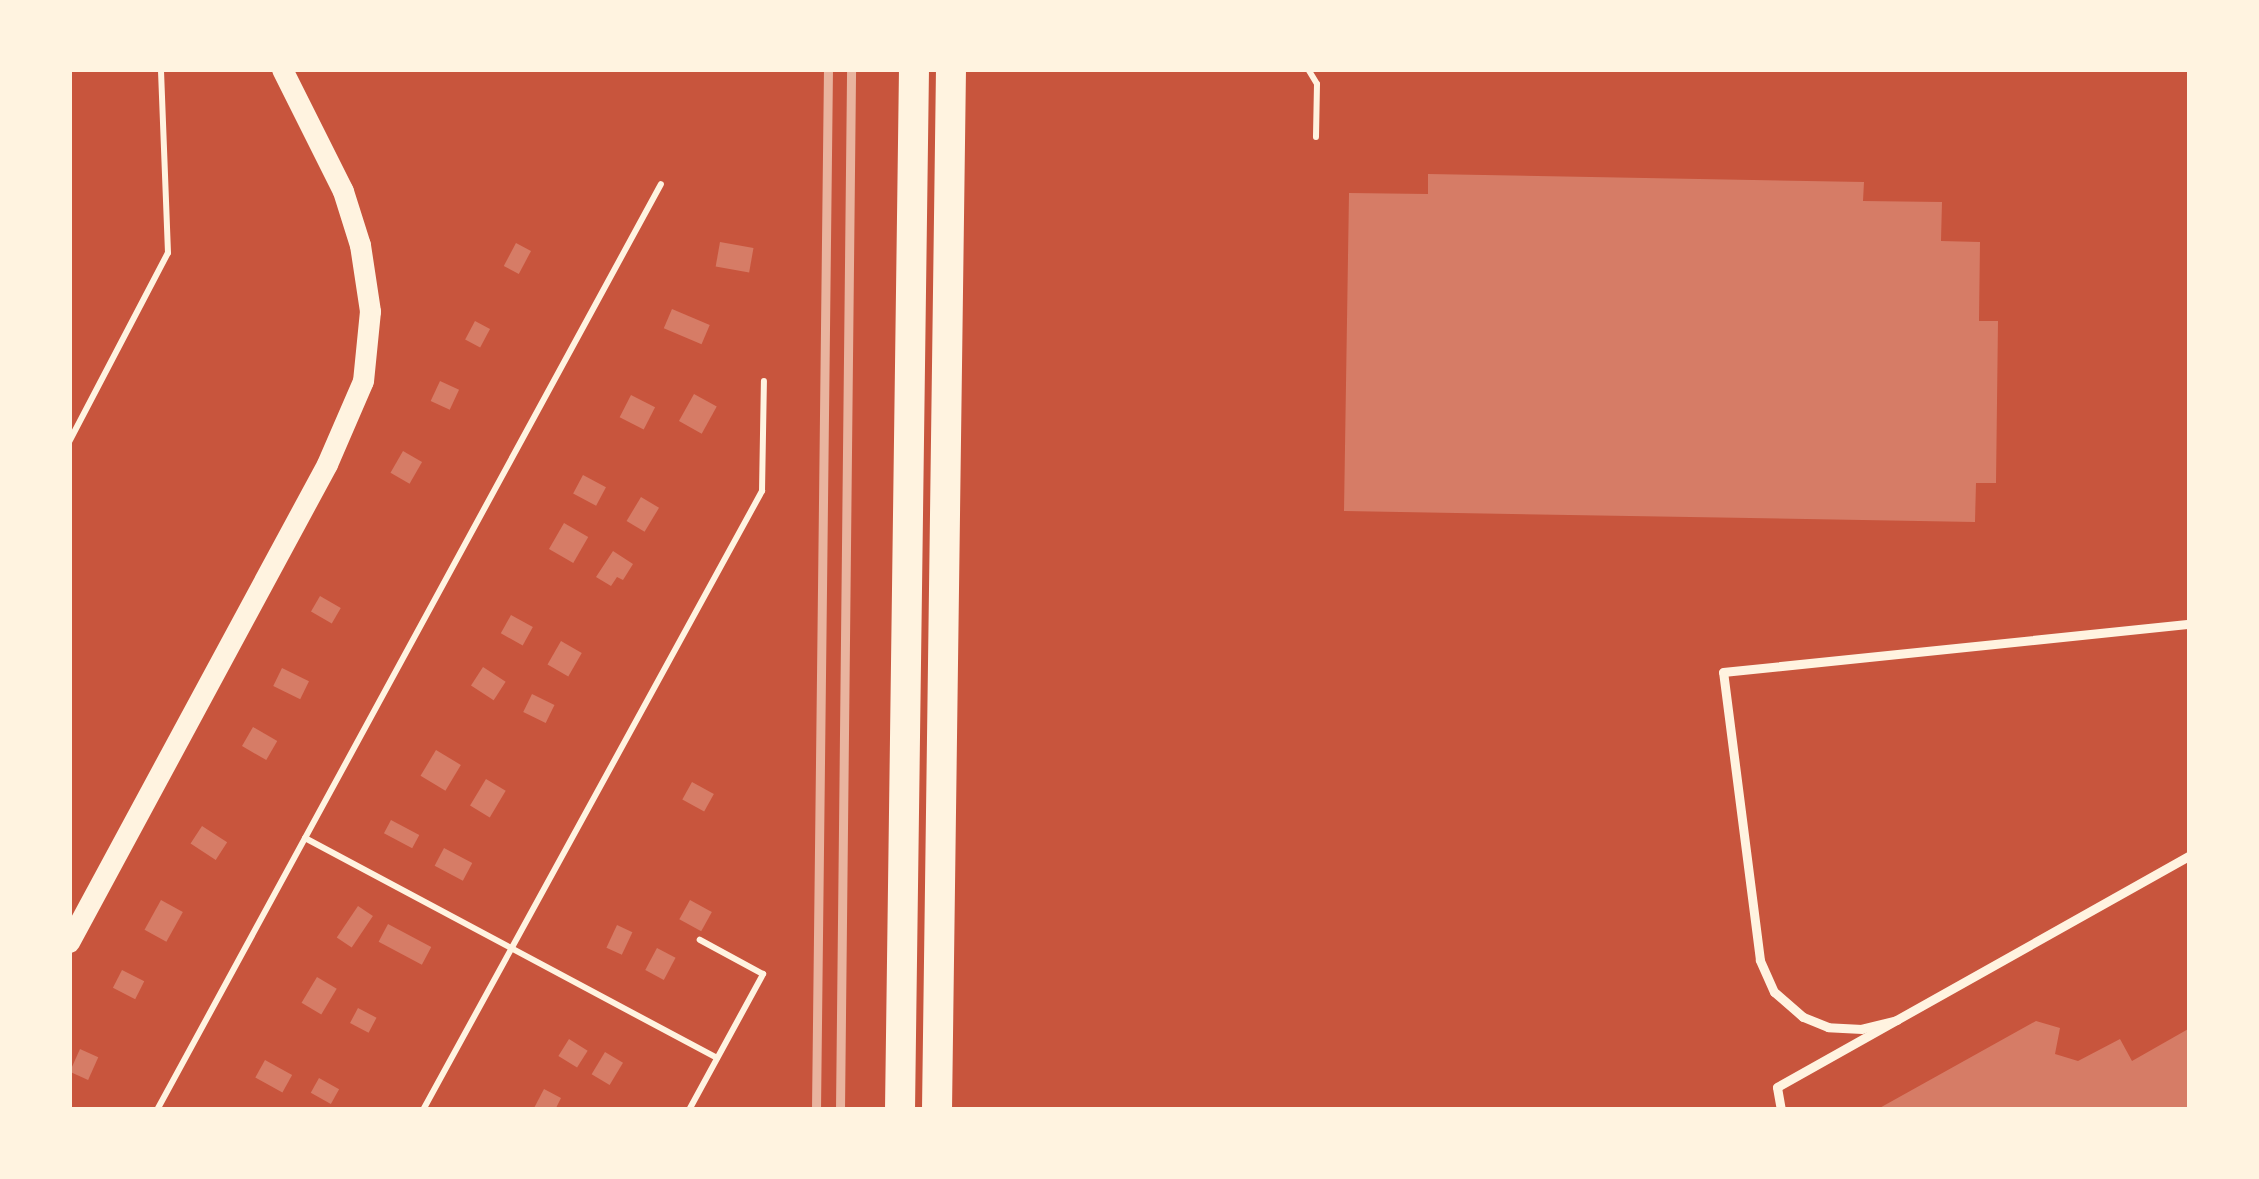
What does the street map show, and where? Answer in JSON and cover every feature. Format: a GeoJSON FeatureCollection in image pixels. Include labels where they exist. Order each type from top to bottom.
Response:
{"type":"FeatureCollection","features":[{"type":"Feature","properties":{"kind":"main road"},"geometry":{"type":"LineString","coordinates":[[900,1110],[914,69]]}},
{"type":"Feature","properties":{"kind":"main road"},"geometry":{"type":"LineString","coordinates":[[937,1110],[951,69]]}},
{"type":"Feature","properties":{"kind":"street"},"geometry":{"type":"LineString","coordinates":[[69,941],[327,464],[363,381],[370,311],[360,245],[343,191],[283,69]]}},
{"type":"Feature","properties":{"kind":"lane"},"geometry":{"type":"LineString","coordinates":[[1897,1020],[1862,1029],[1828,1027],[1803,1017],[1774,992],[1760,960],[1723,672],[2190,624]]}},
{"type":"Feature","properties":{"kind":"lane"},"geometry":{"type":"LineString","coordinates":[[1780,1110],[1777,1087],[2190,855]]}},
{"type":"Feature","properties":{"kind":"path"},"geometry":{"type":"LineString","coordinates":[[69,442],[168,253],[161,69]]}},
{"type":"Feature","properties":{"kind":"path"},"geometry":{"type":"LineString","coordinates":[[1308,69],[1317,83],[1316,137]]}},
{"type":"Feature","properties":{"kind":"path"},"geometry":{"type":"LineString","coordinates":[[157,1110],[661,184]]}},
{"type":"Feature","properties":{"kind":"path"},"geometry":{"type":"LineString","coordinates":[[423,1110],[762,491],[764,381]]}},
{"type":"Feature","properties":{"kind":"path"},"geometry":{"type":"LineString","coordinates":[[305,838],[717,1058]]}},
{"type":"Feature","properties":{"kind":"path"},"geometry":{"type":"LineString","coordinates":[[689,1110],[763,974],[700,940]]}},
{"type":"Feature","properties":{"kind":"building"},"geometry":{"type":"Polygon","coordinates":[[[1428,174],[1864,182],[1863,201],[1942,202],[1941,241],[1980,242],[1979,321],[1998,321],[1996,483],[1976,483],[1975,522],[1344,511],[1349,193],[1428,194],[1428,174]]]}},
{"type":"Feature","properties":{"kind":"building"},"geometry":{"type":"Polygon","coordinates":[[[720,242],[753,248],[749,273],[716,267],[720,242]]]}},
{"type":"Feature","properties":{"kind":"building"},"geometry":{"type":"Polygon","coordinates":[[[516,243],[531,251],[519,274],[504,266],[516,243]]]}},
{"type":"Feature","properties":{"kind":"building"},"geometry":{"type":"Polygon","coordinates":[[[672,309],[710,325],[702,344],[664,328],[672,309]]]}},
{"type":"Feature","properties":{"kind":"building"},"geometry":{"type":"Polygon","coordinates":[[[475,321],[490,329],[480,348],[465,340],[475,321]]]}},
{"type":"Feature","properties":{"kind":"building"},"geometry":{"type":"Polygon","coordinates":[[[440,381],[459,390],[450,410],[431,401],[440,381]]]}},
{"type":"Feature","properties":{"kind":"building"},"geometry":{"type":"Polygon","coordinates":[[[694,394],[717,407],[702,434],[679,421],[694,394]]]}},
{"type":"Feature","properties":{"kind":"building"},"geometry":{"type":"Polygon","coordinates":[[[631,395],[655,407],[644,430],[620,417],[631,395]]]}},
{"type":"Feature","properties":{"kind":"building"},"geometry":{"type":"Polygon","coordinates":[[[403,451],[422,462],[410,484],[390,473],[403,451]]]}},
{"type":"Feature","properties":{"kind":"building"},"geometry":{"type":"Polygon","coordinates":[[[583,475],[606,487],[596,506],[573,494],[583,475]]]}},
{"type":"Feature","properties":{"kind":"building"},"geometry":{"type":"Polygon","coordinates":[[[641,497],[659,508],[645,532],[627,521],[641,497]]]}},
{"type":"Feature","properties":{"kind":"building"},"geometry":{"type":"Polygon","coordinates":[[[564,523],[588,537],[573,563],[549,549],[564,523]]]}},
{"type":"Feature","properties":{"kind":"building"},"geometry":{"type":"Polygon","coordinates":[[[613,551],[633,564],[623,580],[617,577],[611,586],[596,577],[613,551]]]}},
{"type":"Feature","properties":{"kind":"building"},"geometry":{"type":"Polygon","coordinates":[[[320,596],[341,608],[332,624],[311,612],[320,596]]]}},
{"type":"Feature","properties":{"kind":"building"},"geometry":{"type":"Polygon","coordinates":[[[511,615],[533,627],[523,645],[501,633],[511,615]]]}},
{"type":"Feature","properties":{"kind":"building"},"geometry":{"type":"Polygon","coordinates":[[[561,641],[582,653],[568,676],[548,664],[561,641]]]}},
{"type":"Feature","properties":{"kind":"building"},"geometry":{"type":"Polygon","coordinates":[[[483,667],[506,682],[494,700],[471,685],[483,667]]]}},
{"type":"Feature","properties":{"kind":"building"},"geometry":{"type":"Polygon","coordinates":[[[282,668],[309,681],[300,699],[273,686],[282,668]]]}},
{"type":"Feature","properties":{"kind":"building"},"geometry":{"type":"Polygon","coordinates":[[[532,694],[554,705],[546,723],[523,712],[532,694]]]}},
{"type":"Feature","properties":{"kind":"building"},"geometry":{"type":"Polygon","coordinates":[[[253,727],[277,741],[266,760],[242,746],[253,727]]]}},
{"type":"Feature","properties":{"kind":"building"},"geometry":{"type":"Polygon","coordinates":[[[436,750],[461,765],[445,791],[421,776],[436,750]]]}},
{"type":"Feature","properties":{"kind":"building"},"geometry":{"type":"Polygon","coordinates":[[[486,779],[506,791],[490,817],[470,806],[486,779]]]}},
{"type":"Feature","properties":{"kind":"building"},"geometry":{"type":"Polygon","coordinates":[[[692,782],[714,794],[704,812],[682,799],[692,782]]]}},
{"type":"Feature","properties":{"kind":"building"},"geometry":{"type":"Polygon","coordinates":[[[391,820],[419,835],[412,848],[384,833],[391,820]]]}},
{"type":"Feature","properties":{"kind":"building"},"geometry":{"type":"Polygon","coordinates":[[[202,826],[227,842],[216,860],[191,844],[202,826]]]}},
{"type":"Feature","properties":{"kind":"building"},"geometry":{"type":"Polygon","coordinates":[[[444,848],[472,863],[463,881],[435,866],[444,848]]]}},
{"type":"Feature","properties":{"kind":"building"},"geometry":{"type":"Polygon","coordinates":[[[161,900],[183,912],[166,942],[145,930],[161,900]]]}},
{"type":"Feature","properties":{"kind":"building"},"geometry":{"type":"Polygon","coordinates":[[[690,900],[712,912],[701,931],[679,919],[690,900]]]}},
{"type":"Feature","properties":{"kind":"building"},"geometry":{"type":"Polygon","coordinates":[[[358,906],[373,916],[352,948],[337,938],[358,906]]]}},
{"type":"Feature","properties":{"kind":"building"},"geometry":{"type":"Polygon","coordinates":[[[388,924],[431,947],[422,965],[379,942],[388,924]]]}},
{"type":"Feature","properties":{"kind":"building"},"geometry":{"type":"Polygon","coordinates":[[[617,925],[632,932],[622,955],[606,948],[617,925]]]}},
{"type":"Feature","properties":{"kind":"building"},"geometry":{"type":"Polygon","coordinates":[[[657,948],[676,958],[664,980],[645,970],[657,948]]]}},
{"type":"Feature","properties":{"kind":"building"},"geometry":{"type":"Polygon","coordinates":[[[122,970],[144,981],[135,999],[113,988],[122,970]]]}},
{"type":"Feature","properties":{"kind":"building"},"geometry":{"type":"Polygon","coordinates":[[[317,977],[337,989],[321,1015],[302,1003],[317,977]]]}},
{"type":"Feature","properties":{"kind":"building"},"geometry":{"type":"Polygon","coordinates":[[[358,1008],[377,1018],[369,1033],[350,1023],[358,1008]]]}},
{"type":"Feature","properties":{"kind":"building"},"geometry":{"type":"Polygon","coordinates":[[[2036,1021],[2060,1028],[2055,1054],[2078,1061],[2120,1039],[2132,1061],[2190,1028],[2190,1110],[1876,1110],[2036,1021]]]}},
{"type":"Feature","properties":{"kind":"building"},"geometry":{"type":"Polygon","coordinates":[[[569,1039],[588,1051],[577,1068],[558,1056],[569,1039]]]}},
{"type":"Feature","properties":{"kind":"building"},"geometry":{"type":"Polygon","coordinates":[[[80,1049],[98,1057],[88,1080],[70,1072],[80,1049]]]}},
{"type":"Feature","properties":{"kind":"building"},"geometry":{"type":"Polygon","coordinates":[[[605,1052],[623,1063],[610,1085],[592,1074],[605,1052]]]}},
{"type":"Feature","properties":{"kind":"building"},"geometry":{"type":"Polygon","coordinates":[[[265,1060],[292,1075],[282,1093],[255,1077],[265,1060]]]}},
{"type":"Feature","properties":{"kind":"building"},"geometry":{"type":"Polygon","coordinates":[[[319,1078],[339,1089],[331,1104],[311,1093],[319,1078]]]}},
{"type":"Feature","properties":{"kind":"building"},"geometry":{"type":"Polygon","coordinates":[[[544,1089],[561,1098],[555,1110],[533,1110],[544,1089]]]}},
{"type":"Feature","properties":{"kind":"railway"},"geometry":{"type":"LineString","coordinates":[[816,1110],[828,69]]}},
{"type":"Feature","properties":{"kind":"railway"},"geometry":{"type":"LineString","coordinates":[[840,1110],[851,69]]}}]}
